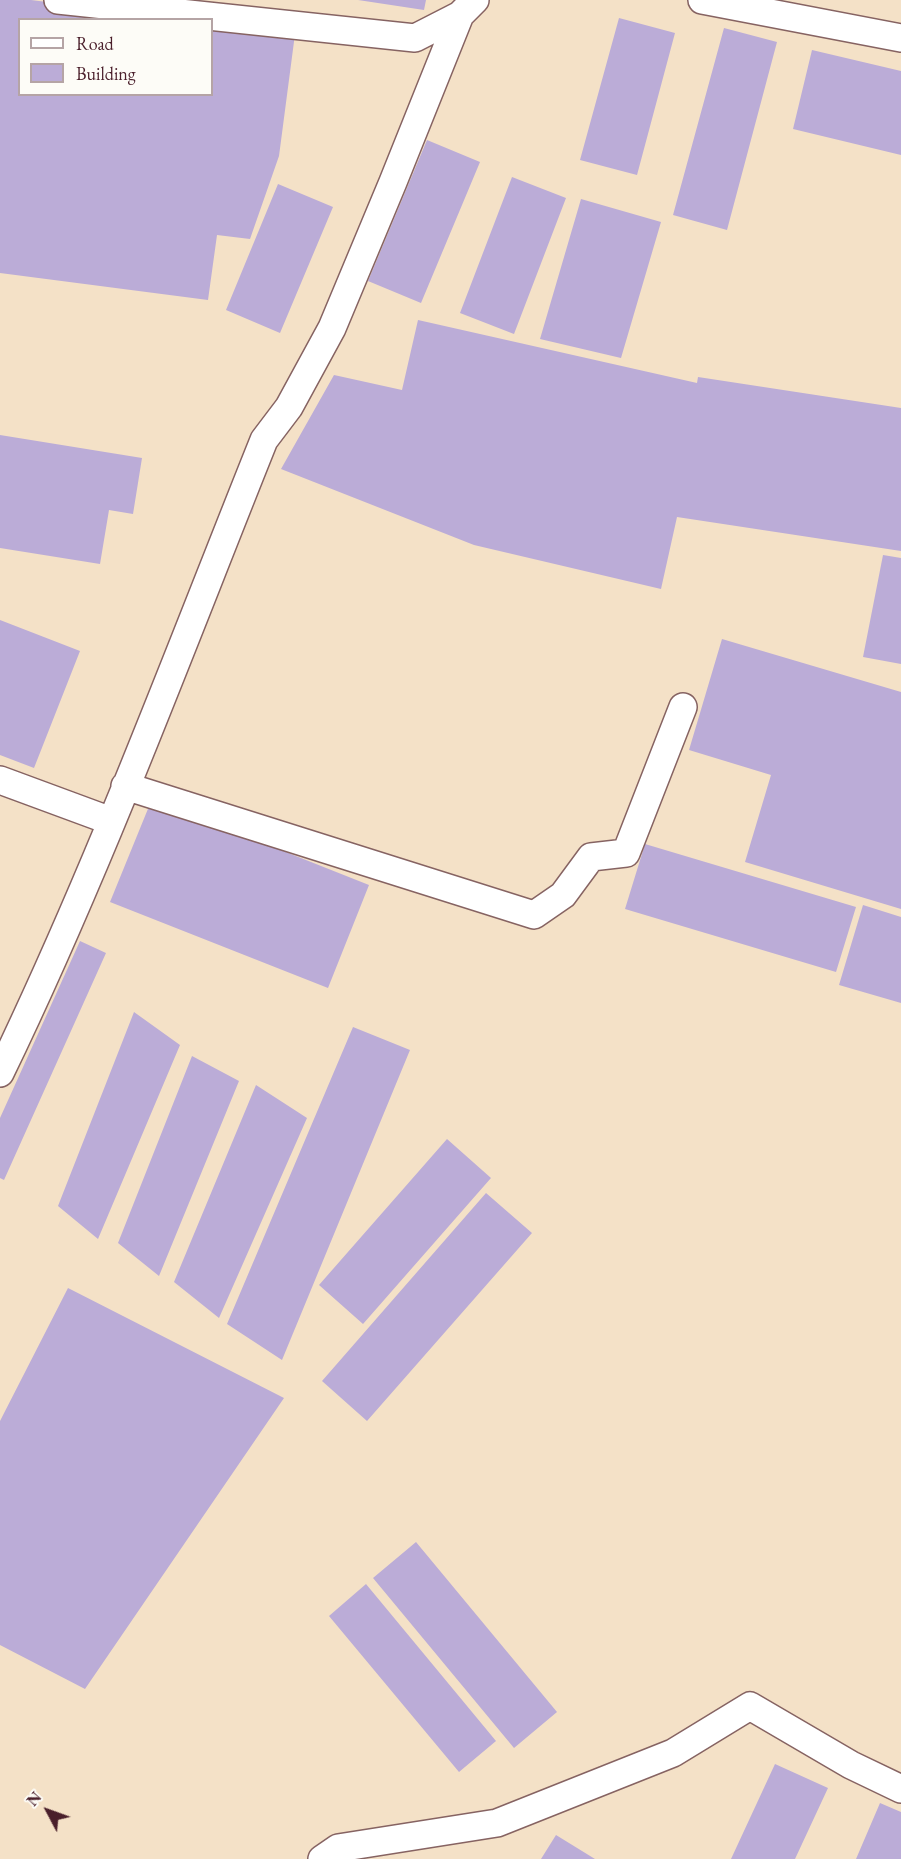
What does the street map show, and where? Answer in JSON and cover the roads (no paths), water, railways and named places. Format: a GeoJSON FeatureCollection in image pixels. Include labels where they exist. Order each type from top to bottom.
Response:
{"type":"FeatureCollection","features":[{"type":"Feature","properties":{"kind":"street"},"geometry":{"type":"LineString","coordinates":[[58,0],[415,38],[468,8]]}},
{"type":"Feature","properties":{"kind":"street"},"geometry":{"type":"LineString","coordinates":[[702,0],[901,38]]}},
{"type":"Feature","properties":{"kind":"street"},"geometry":{"type":"LineString","coordinates":[[0,1073],[39,993],[111,821],[264,440],[289,407],[332,328],[468,8]]}},
{"type":"Feature","properties":{"kind":"street"},"geometry":{"type":"LineString","coordinates":[[125,786],[534,915],[563,895],[591,857],[626,853],[683,707]]}},
{"type":"Feature","properties":{"kind":"street"},"geometry":{"type":"LineString","coordinates":[[0,780],[111,821]]}},
{"type":"Feature","properties":{"kind":"street"},"geometry":{"type":"LineString","coordinates":[[322,1859],[338,1848],[497,1823],[673,1753],[750,1706],[851,1765],[901,1789]]}}]}
